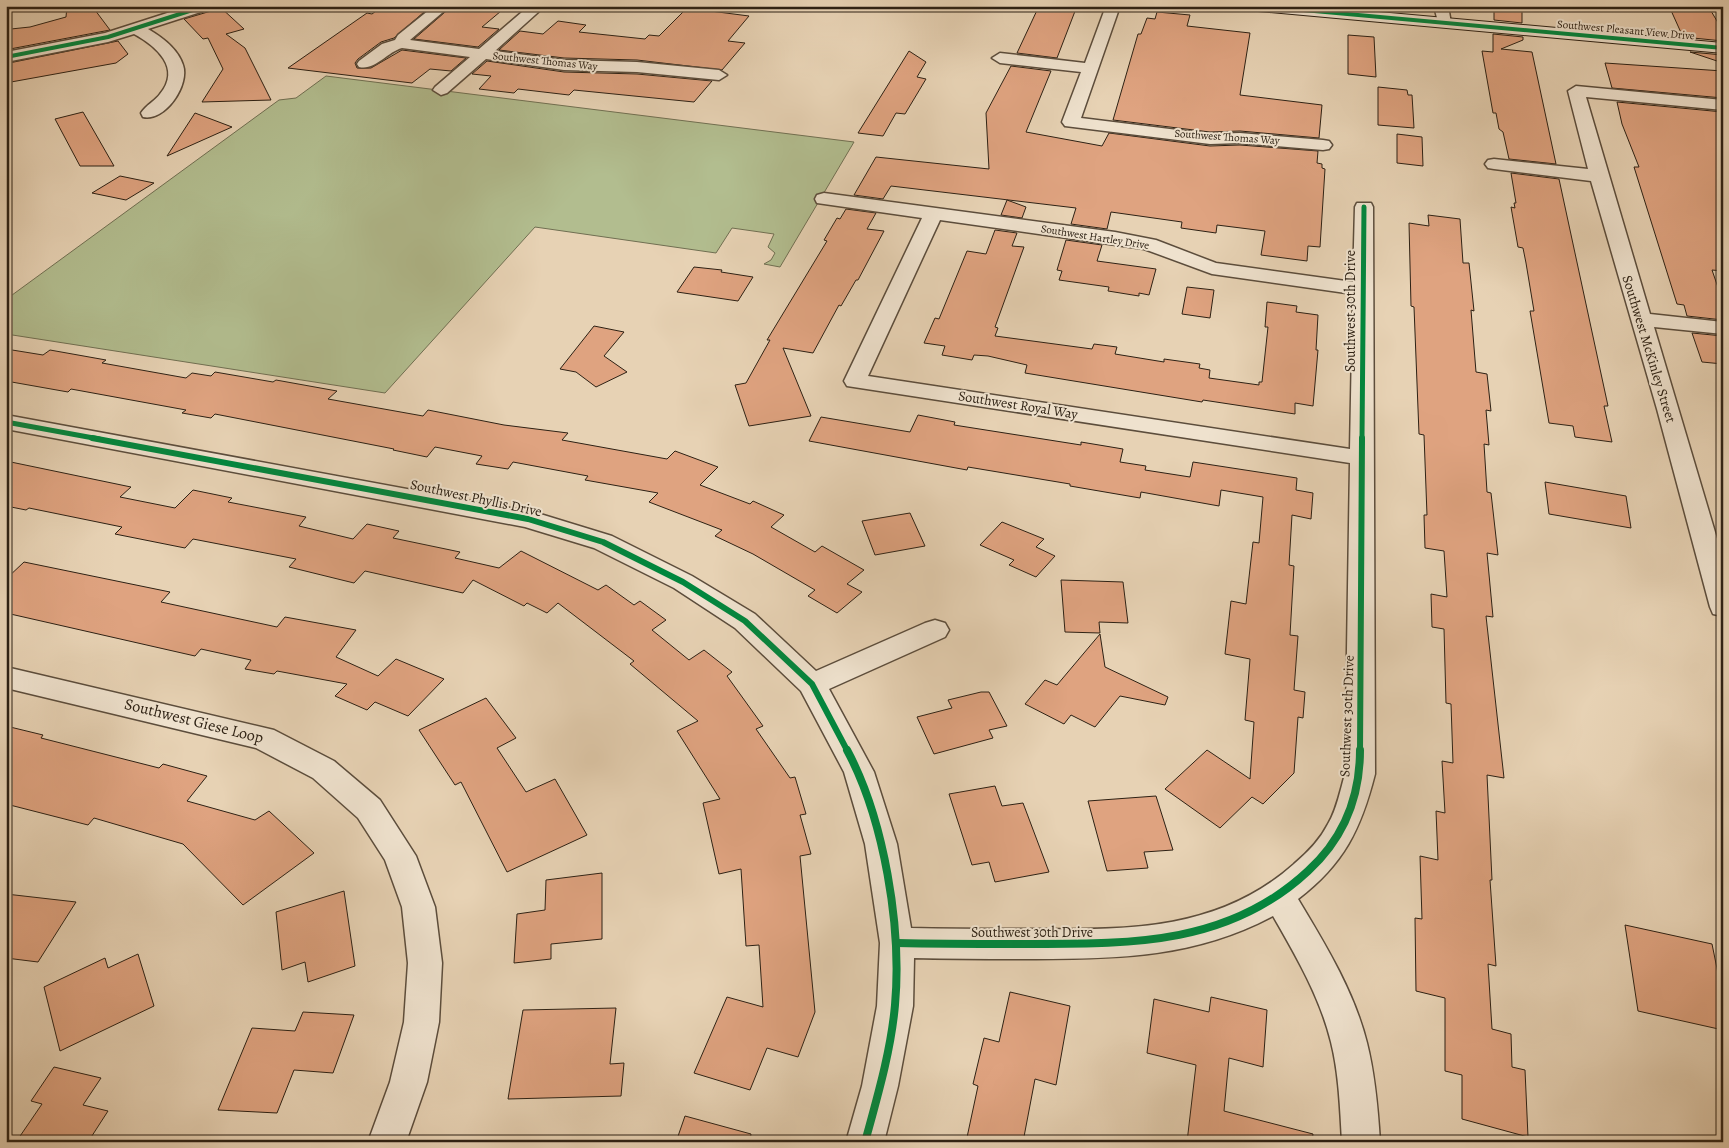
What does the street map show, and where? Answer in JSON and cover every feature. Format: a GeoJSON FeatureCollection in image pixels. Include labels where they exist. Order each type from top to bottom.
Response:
{"type":"FeatureCollection","features":[{"type":"Feature","properties":{"kind":"main road","name":"Southwest Pleasant View Drive"},"geometry":{"type":"LineString","coordinates":[[1258,6],[1723,48]]}},
{"type":"Feature","properties":{"kind":"street"},"geometry":{"type":"LineString","coordinates":[[6,57],[60,48],[138,30],[205,6]]}},
{"type":"Feature","properties":{"kind":"street"},"geometry":{"type":"LineString","coordinates":[[365,64],[386,47],[401,43],[403,38],[443,6]]}},
{"type":"Feature","properties":{"kind":"street"},"geometry":{"type":"LineString","coordinates":[[441,90],[538,6]]}},
{"type":"Feature","properties":{"kind":"street"},"geometry":{"type":"LineString","coordinates":[[1000,58],[1090,68],[1113,6]]}},
{"type":"Feature","properties":{"kind":"street"},"geometry":{"type":"LineString","coordinates":[[1441,6],[1444,23]]}},
{"type":"Feature","properties":{"kind":"street"},"geometry":{"type":"LineString","coordinates":[[138,30],[166,47],[173,59],[176,79],[168,96],[149,113]]}},
{"type":"Feature","properties":{"kind":"street","name":"Southwest Thomas Way"},"geometry":{"type":"LineString","coordinates":[[401,43],[571,65],[637,66],[719,76]]}},
{"type":"Feature","properties":{"kind":"street","name":"Southwest Thomas Way"},"geometry":{"type":"LineString","coordinates":[[1090,68],[1071,122],[1210,139],[1240,138],[1323,146]]}},
{"type":"Feature","properties":{"kind":"street","name":"Southwest McKinley Street"},"geometry":{"type":"LineString","coordinates":[[1723,105],[1576,91],[1723,607]]}},
{"type":"Feature","properties":{"kind":"street"},"geometry":{"type":"LineString","coordinates":[[1494,164],[1599,176]]}},
{"type":"Feature","properties":{"kind":"street","name":"Southwest Hartley Drive"},"geometry":{"type":"LineString","coordinates":[[824,199],[1115,238],[1149,244],[1212,268],[1363,289]]}},
{"type":"Feature","properties":{"kind":"street","name":"Southwest 30th Drive"},"geometry":{"type":"LineString","coordinates":[[897,943],[1116,945],[1170,939],[1240,919],[1279,897],[1316,865],[1338,837],[1350,808],[1360,774],[1364,207]]}},
{"type":"Feature","properties":{"kind":"street","name":"Southwest Royal Way"},"geometry":{"type":"LineString","coordinates":[[934,213],[856,381],[1362,458]]}},
{"type":"Feature","properties":{"kind":"street"},"geometry":{"type":"LineString","coordinates":[[1640,319],[1723,328]]}},
{"type":"Feature","properties":{"kind":"street","name":"Southwest Phyllis Drive"},"geometry":{"type":"LineString","coordinates":[[6,422],[519,518],[603,542],[683,582],[745,621],[812,684],[859,772],[881,844],[897,943],[895,1006],[880,1086],[865,1142]]}},
{"type":"Feature","properties":{"kind":"street"},"geometry":{"type":"LineString","coordinates":[[812,684],[935,630]]}},
{"type":"Feature","properties":{"kind":"street","name":"Southwest Giese Loop"},"geometry":{"type":"LineString","coordinates":[[6,677],[264,738],[295,750],[342,783],[363,802],[397,847],[411,877],[420,908],[425,946],[425,988],[421,1031],[407,1087],[386,1142]]}},
{"type":"Feature","properties":{"kind":"street"},"geometry":{"type":"LineString","coordinates":[[1279,897],[1312,953],[1330,990],[1349,1042],[1358,1092],[1361,1142]]}},
{"type":"Feature","properties":{"kind":"green space"},"geometry":{"type":"Polygon","coordinates":[[[326,76],[854,142],[780,267],[764,264],[771,260],[775,253],[768,247],[774,234],[732,228],[716,253],[535,227],[385,393],[6,334],[6,300],[8,298],[279,100],[296,98],[326,76]]]}},
{"type":"Feature","properties":{"kind":"building"},"geometry":{"type":"Polygon","coordinates":[[[67,6],[92,6],[110,30],[10,49],[11,29],[30,27],[66,17],[67,6]]]}},
{"type":"Feature","properties":{"kind":"building"},"geometry":{"type":"Polygon","coordinates":[[[214,6],[219,6],[244,29],[226,34],[245,48],[271,100],[202,102],[223,69],[208,38],[203,39],[184,19],[211,11],[214,6]]]}},
{"type":"Feature","properties":{"kind":"building"},"geometry":{"type":"Polygon","coordinates":[[[383,6],[431,6],[394,38],[381,42],[358,59],[355,63],[357,68],[371,68],[402,50],[466,58],[451,71],[430,69],[412,83],[288,68],[367,13],[372,14],[383,6]]]}},
{"type":"Feature","properties":{"kind":"building"},"geometry":{"type":"Polygon","coordinates":[[[452,6],[507,6],[482,27],[499,29],[478,47],[414,39],[452,6]]]}},
{"type":"Feature","properties":{"kind":"building"},"geometry":{"type":"Polygon","coordinates":[[[1039,6],[1077,6],[1057,58],[1017,53],[1039,6]]]}},
{"type":"Feature","properties":{"kind":"building"},"geometry":{"type":"Polygon","coordinates":[[[1494,6],[1522,6],[1522,23],[1494,20],[1494,6]]]}},
{"type":"Feature","properties":{"kind":"building"},"geometry":{"type":"Polygon","coordinates":[[[1669,6],[1708,6],[1723,31],[1723,41],[1683,37],[1669,6]]]}},
{"type":"Feature","properties":{"kind":"building"},"geometry":{"type":"Polygon","coordinates":[[[687,8],[749,16],[728,41],[745,43],[722,70],[637,60],[564,58],[499,50],[520,31],[543,34],[558,21],[586,25],[579,32],[645,39],[649,35],[659,36],[687,8]]]}},
{"type":"Feature","properties":{"kind":"building"},"geometry":{"type":"Polygon","coordinates":[[[1157,12],[1190,15],[1187,26],[1250,33],[1240,95],[1322,105],[1319,138],[1240,131],[1210,132],[1113,120],[1138,34],[1141,34],[1147,18],[1155,19],[1157,12]]]}},
{"type":"Feature","properties":{"kind":"building"},"geometry":{"type":"Polygon","coordinates":[[[1493,34],[1523,37],[1523,40],[1501,49],[1532,52],[1556,164],[1509,159],[1503,132],[1499,129],[1496,113],[1493,113],[1482,51],[1493,52],[1493,34]]]}},
{"type":"Feature","properties":{"kind":"building"},"geometry":{"type":"Polygon","coordinates":[[[1348,35],[1374,37],[1376,77],[1348,74],[1348,35]]]}},
{"type":"Feature","properties":{"kind":"building"},"geometry":{"type":"Polygon","coordinates":[[[118,41],[128,54],[116,63],[11,82],[9,63],[118,41]]]}},
{"type":"Feature","properties":{"kind":"building"},"geometry":{"type":"Polygon","coordinates":[[[909,51],[926,62],[917,77],[926,79],[905,114],[896,113],[883,136],[858,133],[909,51]]]}},
{"type":"Feature","properties":{"kind":"building"},"geometry":{"type":"Polygon","coordinates":[[[1690,52],[1723,55],[1723,63],[1690,52]]]}},
{"type":"Feature","properties":{"kind":"building"},"geometry":{"type":"Polygon","coordinates":[[[487,61],[564,72],[637,74],[712,81],[694,102],[574,90],[569,95],[518,89],[514,93],[479,89],[491,76],[472,74],[487,61]]]}},
{"type":"Feature","properties":{"kind":"building"},"geometry":{"type":"Polygon","coordinates":[[[1605,63],[1723,71],[1723,98],[1612,88],[1605,63]]]}},
{"type":"Feature","properties":{"kind":"building"},"geometry":{"type":"Polygon","coordinates":[[[1011,66],[1051,71],[1026,132],[1102,146],[1109,133],[1210,146],[1240,145],[1318,151],[1317,163],[1322,164],[1322,168],[1325,169],[1320,247],[1308,246],[1307,261],[1261,255],[1265,231],[1217,225],[1216,233],[1181,228],[1182,222],[1111,212],[1107,229],[1071,224],[1076,208],[891,186],[883,199],[854,195],[876,157],[989,169],[986,113],[1011,66]]]}},
{"type":"Feature","properties":{"kind":"building"},"geometry":{"type":"Polygon","coordinates":[[[1378,87],[1407,90],[1408,95],[1412,95],[1414,128],[1378,125],[1378,87]]]}},
{"type":"Feature","properties":{"kind":"building"},"geometry":{"type":"Polygon","coordinates":[[[1617,102],[1723,112],[1723,271],[1712,270],[1723,302],[1723,320],[1687,316],[1684,305],[1677,304],[1634,167],[1639,167],[1622,124],[1617,102]]]}},
{"type":"Feature","properties":{"kind":"building"},"geometry":{"type":"Polygon","coordinates":[[[83,112],[114,166],[80,166],[55,119],[83,112]]]}},
{"type":"Feature","properties":{"kind":"building"},"geometry":{"type":"Polygon","coordinates":[[[195,113],[232,127],[167,156],[195,113]]]}},
{"type":"Feature","properties":{"kind":"building"},"geometry":{"type":"Polygon","coordinates":[[[1397,134],[1422,137],[1423,166],[1397,163],[1397,134]]]}},
{"type":"Feature","properties":{"kind":"building"},"geometry":{"type":"Polygon","coordinates":[[[1511,173],[1559,179],[1608,406],[1604,406],[1612,442],[1575,437],[1573,426],[1549,423],[1530,311],[1534,311],[1526,263],[1523,248],[1518,247],[1511,207],[1515,208],[1514,203],[1516,203],[1511,173]]]}},
{"type":"Feature","properties":{"kind":"building"},"geometry":{"type":"Polygon","coordinates":[[[120,176],[154,183],[126,200],[92,193],[120,176]]]}},
{"type":"Feature","properties":{"kind":"building"},"geometry":{"type":"Polygon","coordinates":[[[1007,200],[1026,207],[1022,218],[1001,215],[1007,200]]]}},
{"type":"Feature","properties":{"kind":"building"},"geometry":{"type":"Polygon","coordinates":[[[846,209],[876,213],[867,229],[884,231],[858,280],[856,280],[841,306],[839,305],[813,353],[783,348],[811,416],[749,426],[735,385],[746,383],[770,340],[767,340],[827,241],[824,240],[837,218],[840,219],[846,209]]]}},
{"type":"Feature","properties":{"kind":"building"},"geometry":{"type":"Polygon","coordinates":[[[1428,215],[1460,219],[1463,263],[1469,263],[1474,311],[1471,310],[1476,372],[1487,374],[1491,411],[1486,410],[1489,445],[1484,444],[1487,492],[1491,493],[1498,555],[1487,553],[1493,617],[1486,616],[1504,778],[1487,775],[1492,880],[1490,880],[1496,966],[1488,964],[1492,1029],[1511,1034],[1512,1067],[1525,1070],[1528,1137],[1462,1119],[1462,1075],[1445,1071],[1445,998],[1416,991],[1415,918],[1422,919],[1420,856],[1438,860],[1436,811],[1445,813],[1442,761],[1453,763],[1451,704],[1446,703],[1444,629],[1432,627],[1431,594],[1447,597],[1444,551],[1425,548],[1424,515],[1427,515],[1424,435],[1419,434],[1414,307],[1411,306],[1409,223],[1429,226],[1428,215]]]}},
{"type":"Feature","properties":{"kind":"building"},"geometry":{"type":"Polygon","coordinates":[[[995,230],[1017,233],[1012,246],[1024,247],[995,327],[998,328],[995,336],[1092,349],[1094,344],[1117,347],[1115,354],[1164,362],[1164,359],[1200,364],[1199,368],[1210,370],[1209,378],[1259,385],[1259,382],[1262,382],[1268,327],[1265,327],[1267,302],[1297,306],[1296,312],[1318,315],[1316,350],[1318,350],[1313,406],[1295,403],[1295,414],[1203,400],[1202,402],[1025,373],[1027,365],[988,356],[974,355],[972,360],[942,355],[945,346],[924,343],[935,318],[939,319],[967,251],[986,254],[995,230]]]}},
{"type":"Feature","properties":{"kind":"building"},"geometry":{"type":"Polygon","coordinates":[[[1066,240],[1102,245],[1097,261],[1156,269],[1149,295],[1139,293],[1139,296],[1108,291],[1109,287],[1059,280],[1062,271],[1057,270],[1066,240]]]}},
{"type":"Feature","properties":{"kind":"building"},"geometry":{"type":"Polygon","coordinates":[[[694,267],[722,270],[721,272],[753,277],[738,301],[677,292],[694,267]]]}},
{"type":"Feature","properties":{"kind":"building"},"geometry":{"type":"Polygon","coordinates":[[[1187,287],[1214,290],[1210,318],[1182,314],[1187,287]]]}},
{"type":"Feature","properties":{"kind":"building"},"geometry":{"type":"Polygon","coordinates":[[[594,326],[624,332],[604,356],[627,372],[596,387],[576,372],[560,369],[594,326]]]}},
{"type":"Feature","properties":{"kind":"building"},"geometry":{"type":"Polygon","coordinates":[[[1692,333],[1723,336],[1723,364],[1702,362],[1692,333]]]}},
{"type":"Feature","properties":{"kind":"building"},"geometry":{"type":"Polygon","coordinates":[[[6,349],[43,355],[50,350],[106,360],[102,363],[186,378],[192,373],[211,376],[215,372],[273,382],[276,380],[337,391],[328,399],[423,416],[428,410],[504,425],[568,433],[562,440],[667,459],[675,451],[718,467],[700,485],[750,504],[753,501],[784,515],[771,527],[815,552],[822,546],[864,570],[847,584],[862,592],[837,613],[808,596],[815,590],[753,554],[715,536],[722,530],[649,502],[658,493],[585,480],[588,476],[513,462],[508,469],[476,464],[482,456],[435,447],[427,457],[215,414],[211,418],[182,413],[186,410],[71,389],[68,392],[6,381],[6,349]]]}},
{"type":"Feature","properties":{"kind":"building"},"geometry":{"type":"Polygon","coordinates":[[[918,415],[955,422],[954,425],[1081,445],[1081,442],[1123,449],[1120,462],[1146,466],[1145,470],[1190,477],[1193,462],[1297,478],[1296,490],[1313,493],[1311,519],[1292,515],[1289,565],[1294,566],[1290,635],[1298,636],[1294,690],[1305,692],[1303,718],[1298,717],[1294,773],[1263,804],[1252,797],[1220,828],[1165,789],[1207,750],[1250,779],[1254,722],[1245,720],[1250,659],[1225,654],[1231,601],[1246,604],[1253,542],[1259,543],[1263,497],[1221,490],[1219,506],[1141,492],[1140,498],[1070,486],[1070,484],[968,467],[967,470],[809,441],[821,417],[910,432],[918,415]]]}},
{"type":"Feature","properties":{"kind":"building"},"geometry":{"type":"Polygon","coordinates":[[[6,461],[131,487],[120,497],[175,508],[193,490],[232,498],[228,502],[306,517],[299,526],[353,539],[367,524],[399,531],[393,538],[460,552],[455,558],[499,568],[521,551],[598,590],[606,585],[634,605],[640,601],[666,620],[652,630],[689,660],[704,650],[732,672],[727,676],[763,726],[756,729],[790,778],[795,777],[806,814],[800,815],[811,854],[800,856],[815,1012],[798,1057],[767,1048],[750,1090],[694,1073],[727,997],[763,1007],[759,945],[746,946],[741,869],[719,874],[703,803],[720,799],[677,731],[698,721],[630,664],[634,661],[558,603],[547,613],[527,603],[524,606],[473,580],[463,593],[365,571],[354,583],[289,567],[296,559],[193,539],[185,548],[115,534],[122,527],[29,508],[26,510],[6,506],[6,461]]]}},
{"type":"Feature","properties":{"kind":"building"},"geometry":{"type":"Polygon","coordinates":[[[1545,482],[1626,496],[1631,528],[1549,514],[1545,482]]]}},
{"type":"Feature","properties":{"kind":"building"},"geometry":{"type":"Polygon","coordinates":[[[910,513],[925,546],[875,555],[862,521],[910,513]]]}},
{"type":"Feature","properties":{"kind":"building"},"geometry":{"type":"Polygon","coordinates":[[[1002,522],[1044,539],[1036,547],[1055,556],[1036,577],[1009,565],[1014,560],[980,545],[1002,522]]]}},
{"type":"Feature","properties":{"kind":"building"},"geometry":{"type":"Polygon","coordinates":[[[24,562],[170,592],[161,602],[277,627],[285,617],[356,630],[336,657],[378,676],[396,659],[444,679],[408,716],[375,702],[367,710],[335,696],[347,684],[277,671],[274,674],[245,669],[251,660],[201,649],[195,656],[6,613],[6,579],[24,562]]]}},
{"type":"Feature","properties":{"kind":"building"},"geometry":{"type":"Polygon","coordinates":[[[1061,580],[1123,582],[1128,623],[1099,622],[1100,633],[1065,632],[1061,580]]]}},
{"type":"Feature","properties":{"kind":"building"},"geometry":{"type":"Polygon","coordinates":[[[1100,634],[1105,667],[1168,697],[1165,705],[1120,696],[1095,727],[1071,715],[1064,724],[1025,704],[1045,680],[1057,685],[1100,634]]]}},
{"type":"Feature","properties":{"kind":"building"},"geometry":{"type":"Polygon","coordinates":[[[981,692],[989,692],[1007,726],[989,730],[993,738],[934,754],[917,717],[952,708],[948,700],[981,692]]]}},
{"type":"Feature","properties":{"kind":"building"},"geometry":{"type":"Polygon","coordinates":[[[486,698],[516,738],[497,748],[526,792],[555,779],[587,835],[507,872],[461,782],[455,785],[419,730],[486,698]]]}},
{"type":"Feature","properties":{"kind":"building"},"geometry":{"type":"Polygon","coordinates":[[[6,726],[43,735],[41,738],[159,768],[163,764],[207,776],[187,801],[255,820],[269,811],[314,853],[243,905],[183,844],[94,818],[88,825],[6,804],[6,726]]]}},
{"type":"Feature","properties":{"kind":"building"},"geometry":{"type":"Polygon","coordinates":[[[995,786],[1002,806],[1023,803],[1049,872],[995,882],[989,862],[972,865],[949,794],[995,786]]]}},
{"type":"Feature","properties":{"kind":"building"},"geometry":{"type":"Polygon","coordinates":[[[1156,796],[1173,850],[1144,852],[1148,868],[1107,871],[1088,801],[1156,796]]]}},
{"type":"Feature","properties":{"kind":"building"},"geometry":{"type":"Polygon","coordinates":[[[602,873],[602,939],[551,944],[551,959],[514,963],[517,914],[545,910],[546,880],[602,873]]]}},
{"type":"Feature","properties":{"kind":"building"},"geometry":{"type":"Polygon","coordinates":[[[344,891],[355,966],[308,982],[305,962],[282,970],[276,912],[344,891]]]}},
{"type":"Feature","properties":{"kind":"building"},"geometry":{"type":"Polygon","coordinates":[[[6,894],[76,902],[38,962],[6,958],[6,894]]]}},
{"type":"Feature","properties":{"kind":"building"},"geometry":{"type":"Polygon","coordinates":[[[1625,925],[1712,944],[1723,998],[1723,1030],[1638,1011],[1625,925]]]}},
{"type":"Feature","properties":{"kind":"building"},"geometry":{"type":"Polygon","coordinates":[[[138,954],[154,1006],[60,1051],[44,987],[105,958],[108,968],[138,954]]]}},
{"type":"Feature","properties":{"kind":"building"},"geometry":{"type":"Polygon","coordinates":[[[1010,992],[1070,1006],[1056,1085],[1035,1079],[1023,1142],[966,1142],[978,1086],[973,1084],[984,1038],[999,1042],[1010,992]]]}},
{"type":"Feature","properties":{"kind":"building"},"geometry":{"type":"Polygon","coordinates":[[[1211,997],[1267,1010],[1263,1067],[1229,1058],[1224,1111],[1313,1134],[1312,1142],[1187,1142],[1196,1065],[1147,1053],[1154,999],[1209,1012],[1211,997]]]}},
{"type":"Feature","properties":{"kind":"building"},"geometry":{"type":"Polygon","coordinates":[[[616,1008],[610,1064],[624,1063],[621,1096],[508,1099],[523,1010],[616,1008]]]}},
{"type":"Feature","properties":{"kind":"building"},"geometry":{"type":"Polygon","coordinates":[[[303,1012],[354,1015],[333,1073],[294,1070],[277,1113],[218,1110],[252,1028],[295,1031],[303,1012]]]}},
{"type":"Feature","properties":{"kind":"building"},"geometry":{"type":"Polygon","coordinates":[[[54,1067],[101,1078],[83,1105],[108,1111],[88,1142],[16,1142],[42,1104],[31,1101],[54,1067]]]}},
{"type":"Feature","properties":{"kind":"building"},"geometry":{"type":"Polygon","coordinates":[[[685,1116],[751,1134],[750,1142],[676,1142],[685,1116]]]}},
{"type":"Feature","properties":{"kind":"cycle path"},"geometry":{"type":"LineString","coordinates":[[6,57],[108,37],[205,6]]}},
{"type":"Feature","properties":{"kind":"cycle path"},"geometry":{"type":"LineString","coordinates":[[1258,6],[1723,48]]}},
{"type":"Feature","properties":{"kind":"cycle path"},"geometry":{"type":"LineString","coordinates":[[897,943],[1103,944],[1138,942],[1205,930],[1237,919],[1267,903],[1307,872],[1337,838],[1348,815],[1360,774],[1364,207]]}},
{"type":"Feature","properties":{"kind":"cycle path"},"geometry":{"type":"LineString","coordinates":[[6,422],[528,519],[603,542],[683,582],[745,621],[812,684],[859,772],[881,844],[897,943],[895,1006],[880,1086],[865,1142]]}}]}
